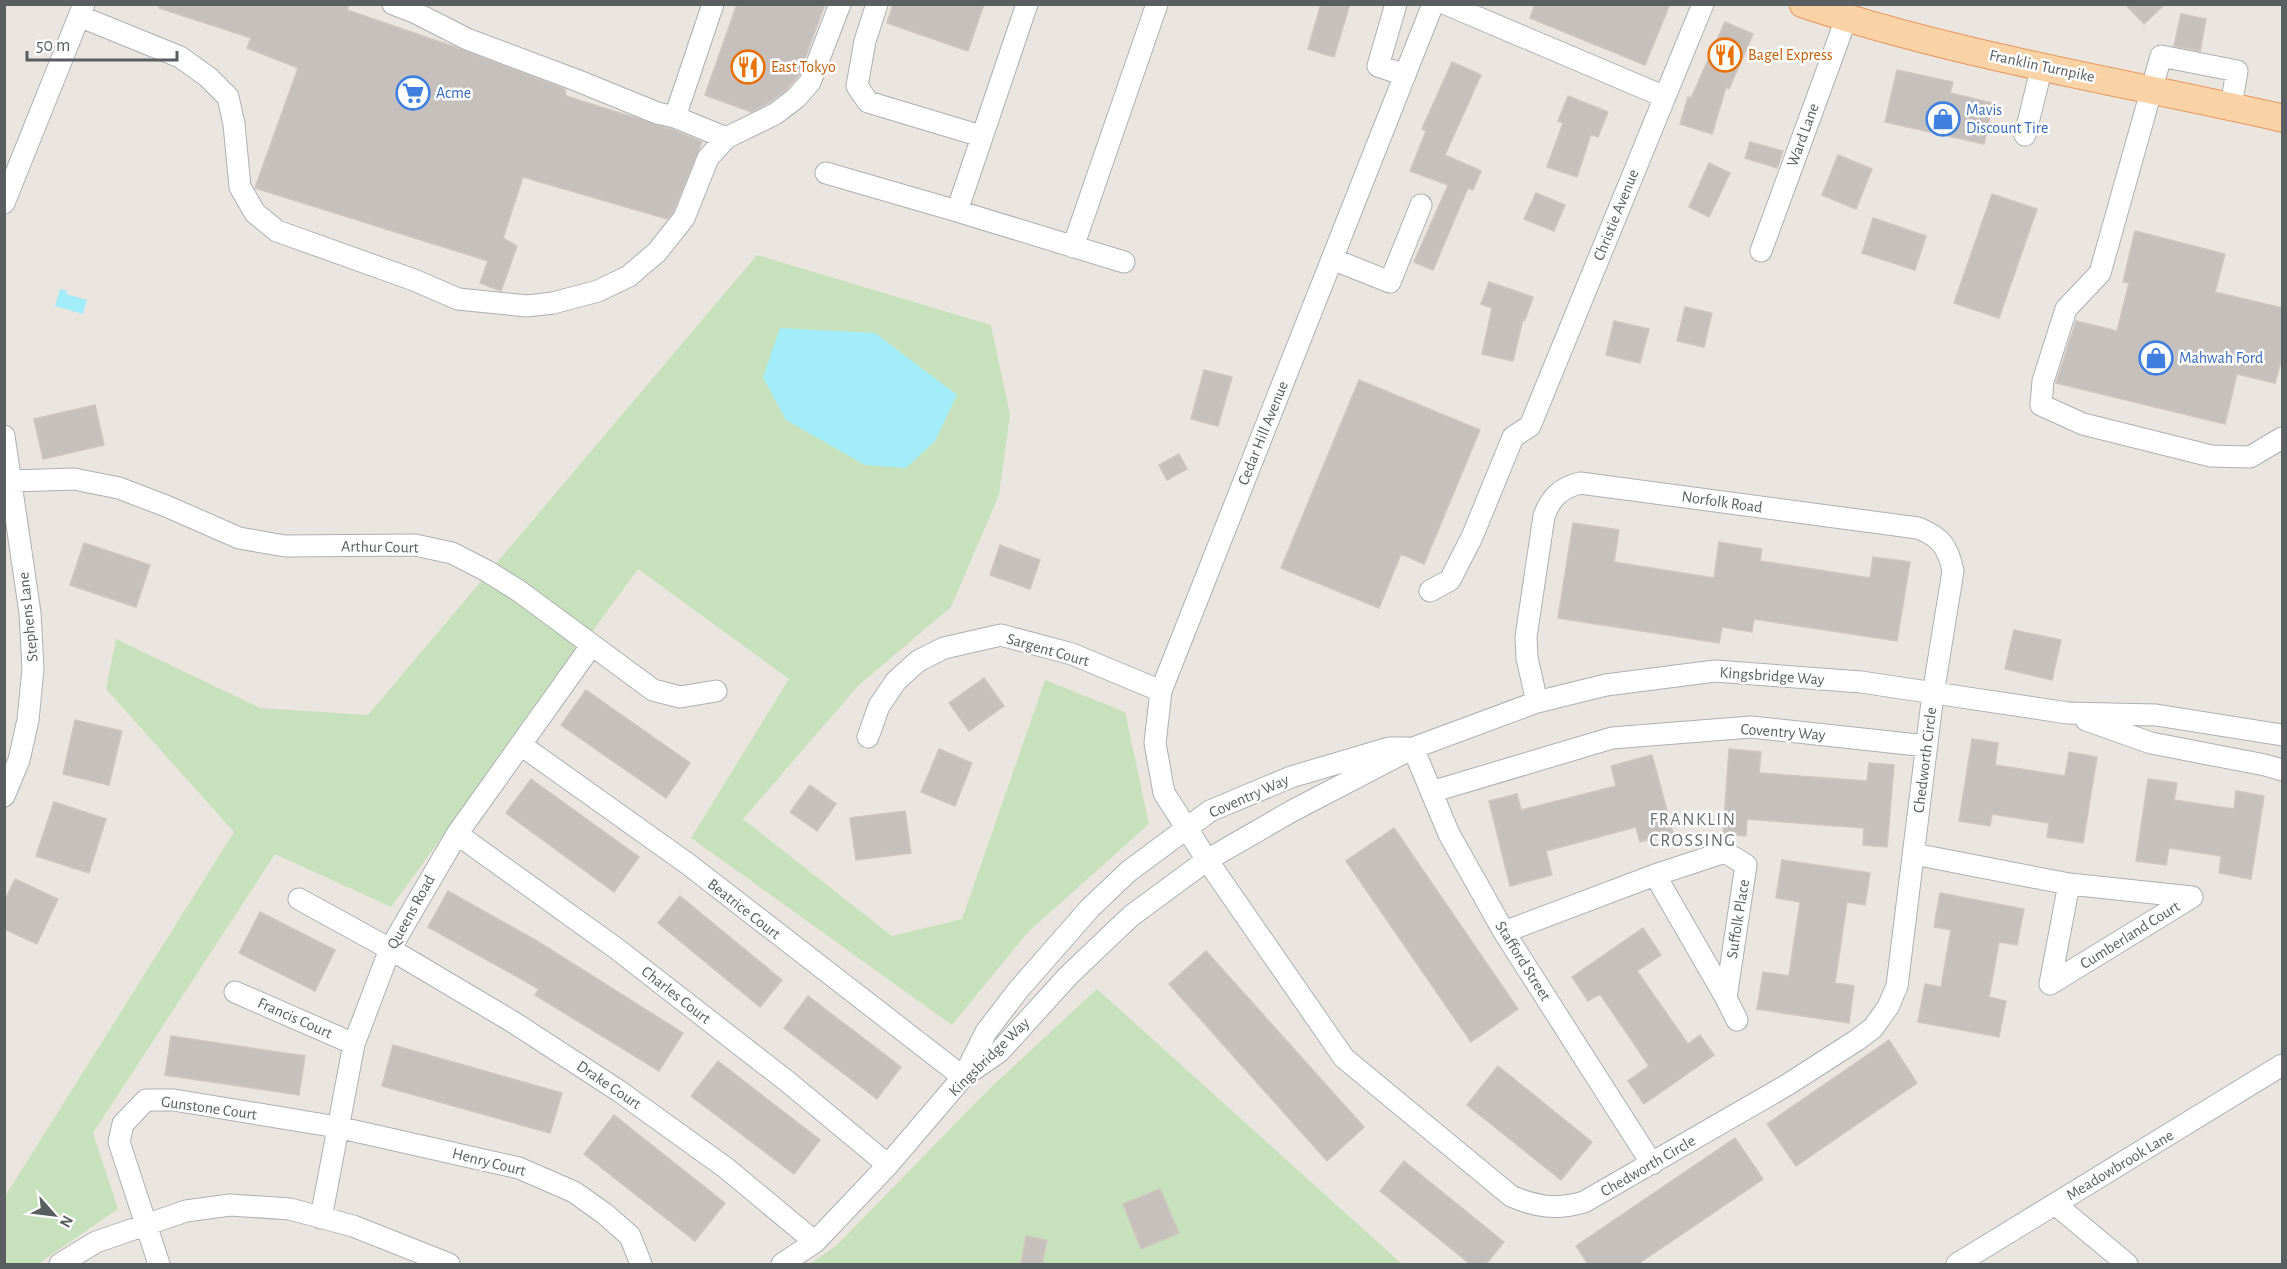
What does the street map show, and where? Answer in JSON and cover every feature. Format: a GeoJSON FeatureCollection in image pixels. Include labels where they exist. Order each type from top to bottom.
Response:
{"type":"FeatureCollection","features":[{"type":"Feature","properties":{"kind":"main road","name":"Franklin Turnpike"},"geometry":{"type":"LineString","coordinates":[[1803,4],[1846,19],[1946,45],[2283,118]]}},
{"type":"Feature","properties":{"kind":"street"},"geometry":{"type":"LineString","coordinates":[[393,4],[467,39],[726,138]]}},
{"type":"Feature","properties":{"kind":"street"},"geometry":{"type":"LineString","coordinates":[[675,117],[714,4]]}},
{"type":"Feature","properties":{"kind":"street"},"geometry":{"type":"LineString","coordinates":[[4,203],[82,10],[180,57],[208,77],[228,97],[234,124],[240,187],[255,213],[277,231],[414,280],[458,299],[527,306],[553,303],[598,291],[629,276],[657,252],[684,218],[708,158],[726,138],[775,114],[796,98],[810,82],[840,4]]}},
{"type":"Feature","properties":{"kind":"street"},"geometry":{"type":"LineString","coordinates":[[877,4],[865,41],[857,86],[868,102],[981,136]]}},
{"type":"Feature","properties":{"kind":"street"},"geometry":{"type":"LineString","coordinates":[[957,211],[1027,4]]}},
{"type":"Feature","properties":{"kind":"street"},"geometry":{"type":"LineString","coordinates":[[1073,247],[1157,4]]}},
{"type":"Feature","properties":{"kind":"street"},"geometry":{"type":"LineString","coordinates":[[1396,4],[1378,66],[1405,75]]}},
{"type":"Feature","properties":{"kind":"street","name":"Cedar Hill Avenue"},"geometry":{"type":"LineString","coordinates":[[1207,860],[1164,793],[1155,743],[1161,691],[1433,4]]}},
{"type":"Feature","properties":{"kind":"street"},"geometry":{"type":"LineString","coordinates":[[1446,4],[1665,98]]}},
{"type":"Feature","properties":{"kind":"street","name":"Christie Avenue"},"geometry":{"type":"LineString","coordinates":[[1430,591],[1450,580],[1472,537],[1513,437],[1530,426],[1703,4]]}},
{"type":"Feature","properties":{"kind":"street","name":"Ward Lane"},"geometry":{"type":"LineString","coordinates":[[1761,251],[1846,19]]}},
{"type":"Feature","properties":{"kind":"street"},"geometry":{"type":"LineString","coordinates":[[2231,106],[2237,71],[2161,56],[2100,273],[2066,309],[2043,381],[2041,405],[2083,424],[2211,456],[2250,457],[2283,438]]}},
{"type":"Feature","properties":{"kind":"street"},"geometry":{"type":"LineString","coordinates":[[2025,135],[2042,66]]}},
{"type":"Feature","properties":{"kind":"street"},"geometry":{"type":"LineString","coordinates":[[826,173],[1124,262]]}},
{"type":"Feature","properties":{"kind":"street"},"geometry":{"type":"LineString","coordinates":[[1332,259],[1390,282],[1421,205]]}},
{"type":"Feature","properties":{"kind":"street","name":"Stephens Lane"},"geometry":{"type":"LineString","coordinates":[[4,436],[30,613],[33,669],[28,720],[19,760],[4,795]]}},
{"type":"Feature","properties":{"kind":"street","name":"Arthur Court"},"geometry":{"type":"LineString","coordinates":[[12,481],[74,478],[118,488],[239,538],[285,546],[415,545],[452,553],[519,591],[653,690],[680,697],[716,691]]}},
{"type":"Feature","properties":{"kind":"street","name":"Norfolk Road"},"geometry":{"type":"LineString","coordinates":[[1537,702],[1527,658],[1526,637],[1544,516],[1549,503],[1557,493],[1580,483],[1918,528],[1932,534],[1944,544],[1950,556],[1953,571],[1933,694]]}},
{"type":"Feature","properties":{"kind":"street","name":"Sargent Court"},"geometry":{"type":"LineString","coordinates":[[868,737],[879,706],[896,681],[918,661],[944,648],[1001,635],[1072,654],[1161,691]]}},
{"type":"Feature","properties":{"kind":"street","name":"Queens Road"},"geometry":{"type":"LineString","coordinates":[[321,1218],[354,1044],[390,949],[457,834],[591,646]]}},
{"type":"Feature","properties":{"kind":"street","name":"Kingsbridge Way"},"geometry":{"type":"LineString","coordinates":[[1413,748],[1537,702],[1606,685],[1715,671],[1861,682],[2068,714],[2156,715],[2283,735]]}},
{"type":"Feature","properties":{"kind":"street","name":"Chedworth Circle"},"geometry":{"type":"LineString","coordinates":[[1207,860],[1344,1058],[1511,1196],[1531,1204],[1554,1208],[1574,1205],[1584,1202],[1652,1164],[1787,1085],[1873,1028],[1888,1007],[1897,986],[1933,694]]}},
{"type":"Feature","properties":{"kind":"street","name":"Kingsbridge Way"},"geometry":{"type":"LineString","coordinates":[[2068,714],[2151,743],[2283,770]]}},
{"type":"Feature","properties":{"kind":"street","name":"Coventry Way"},"geometry":{"type":"LineString","coordinates":[[1431,792],[1612,738],[1751,727],[1927,746]]}},
{"type":"Feature","properties":{"kind":"street","name":"Beatrice Court"},"geometry":{"type":"LineString","coordinates":[[521,745],[688,864],[963,1077]]}},
{"type":"Feature","properties":{"kind":"street","name":"Coventry Way"},"geometry":{"type":"LineString","coordinates":[[963,1077],[986,1032],[1019,989],[1090,908],[1129,871],[1210,811],[1291,777],[1389,748],[1413,748]]}},
{"type":"Feature","properties":{"kind":"street","name":"Coventry Way"},"geometry":{"type":"LineString","coordinates":[[1207,860],[1292,811],[1413,748]]}},
{"type":"Feature","properties":{"kind":"street","name":"Stafford Street"},"geometry":{"type":"LineString","coordinates":[[1413,748],[1449,834],[1504,932],[1652,1164]]}},
{"type":"Feature","properties":{"kind":"street","name":"Charles Court"},"geometry":{"type":"LineString","coordinates":[[457,834],[617,949],[788,1082],[888,1165]]}},
{"type":"Feature","properties":{"kind":"street","name":"Suffolk Place"},"geometry":{"type":"LineString","coordinates":[[1504,932],[1655,875],[1725,852],[1746,865],[1726,998]]}},
{"type":"Feature","properties":{"kind":"street","name":"Cumberland Court"},"geometry":{"type":"LineString","coordinates":[[1914,854],[2069,884],[2192,897],[2050,984],[2069,884]]}},
{"type":"Feature","properties":{"kind":"street","name":"Kingsbridge Way"},"geometry":{"type":"LineString","coordinates":[[782,1264],[815,1242],[888,1165],[963,1077],[999,1052],[1068,976],[1131,916],[1207,860]]}},
{"type":"Feature","properties":{"kind":"street","name":"Suffolk Place"},"geometry":{"type":"LineString","coordinates":[[1655,875],[1737,1020]]}},
{"type":"Feature","properties":{"kind":"street","name":"Drake Court"},"geometry":{"type":"LineString","coordinates":[[299,899],[390,949],[513,1022],[619,1091],[726,1168],[815,1242]]}},
{"type":"Feature","properties":{"kind":"street","name":"Francis Court"},"geometry":{"type":"LineString","coordinates":[[235,992],[354,1044]]}},
{"type":"Feature","properties":{"kind":"street","name":"Meadowbrook Lane"},"geometry":{"type":"LineString","coordinates":[[1958,1264],[2283,1065]]}},
{"type":"Feature","properties":{"kind":"street","name":"Gunstone Court"},"geometry":{"type":"LineString","coordinates":[[146,1225],[119,1142],[123,1124],[146,1100],[174,1100],[337,1127]]}},
{"type":"Feature","properties":{"kind":"street","name":"Henry Court"},"geometry":{"type":"LineString","coordinates":[[337,1127],[519,1168],[574,1192],[630,1236],[641,1264]]}},
{"type":"Feature","properties":{"kind":"street"},"geometry":{"type":"LineString","coordinates":[[2055,1204],[2127,1264]]}},
{"type":"Feature","properties":{"kind":"street"},"geometry":{"type":"LineString","coordinates":[[60,1264],[96,1242],[186,1211],[230,1205],[290,1209],[353,1226],[449,1264]]}},
{"type":"Feature","properties":{"kind":"street"},"geometry":{"type":"LineString","coordinates":[[146,1225],[159,1264]]}},
{"type":"Feature","properties":{"kind":"green space"},"geometry":{"type":"Polygon","coordinates":[[[757,255],[991,325],[1010,415],[999,495],[951,607],[858,686],[743,819],[892,936],[962,919],[1045,680],[1125,712],[1149,824],[1028,932],[952,1025],[691,838],[789,679],[638,569],[391,907],[275,854],[93,1133],[118,1209],[38,1264],[5,1264],[4,1198],[234,832],[106,689],[116,639],[260,708],[368,715],[757,255]]]}},
{"type":"Feature","properties":{"kind":"green space"},"geometry":{"type":"Polygon","coordinates":[[[1097,989],[1402,1264],[810,1264],[837,1245],[989,1089],[1097,989]]]}},
{"type":"Feature","properties":{"kind":"water"},"geometry":{"type":"Polygon","coordinates":[[[60,289],[67,291],[66,294],[87,300],[83,314],[55,306],[60,289]]]}},
{"type":"Feature","properties":{"kind":"water"},"geometry":{"type":"Polygon","coordinates":[[[780,328],[875,333],[957,395],[935,441],[906,468],[865,465],[786,420],[763,377],[780,328]]]}},
{"type":"Feature","properties":{"kind":"building"},"geometry":{"type":"Polygon","coordinates":[[[159,4],[349,4],[347,10],[452,46],[565,89],[566,96],[671,129],[702,142],[673,212],[667,219],[523,177],[503,238],[517,246],[501,291],[480,283],[488,261],[255,188],[298,68],[247,48],[251,38],[159,8],[159,4]]]}},
{"type":"Feature","properties":{"kind":"building"},"geometry":{"type":"Polygon","coordinates":[[[737,4],[825,4],[799,75],[787,89],[751,112],[705,95],[737,4]]]}},
{"type":"Feature","properties":{"kind":"building"},"geometry":{"type":"Polygon","coordinates":[[[893,4],[984,4],[968,51],[887,23],[893,4]]]}},
{"type":"Feature","properties":{"kind":"building"},"geometry":{"type":"Polygon","coordinates":[[[1321,4],[1350,4],[1334,57],[1308,49],[1321,4]]]}},
{"type":"Feature","properties":{"kind":"building"},"geometry":{"type":"Polygon","coordinates":[[[1535,4],[1670,4],[1645,65],[1530,18],[1535,4]]]}},
{"type":"Feature","properties":{"kind":"building"},"geometry":{"type":"Polygon","coordinates":[[[2125,4],[2165,4],[2144,24],[2125,4]]]}},
{"type":"Feature","properties":{"kind":"building"},"geometry":{"type":"Polygon","coordinates":[[[2181,14],[2206,19],[2200,51],[2174,46],[2181,14]]]}},
{"type":"Feature","properties":{"kind":"building"},"geometry":{"type":"Polygon","coordinates":[[[1725,22],[1753,34],[1729,89],[1726,87],[1712,134],[1680,124],[1688,97],[1691,98],[1725,22]]]}},
{"type":"Feature","properties":{"kind":"building"},"geometry":{"type":"Polygon","coordinates":[[[1452,62],[1481,75],[1445,155],[1481,171],[1473,190],[1468,188],[1433,270],[1414,262],[1448,185],[1410,171],[1426,131],[1422,129],[1452,62]]]}},
{"type":"Feature","properties":{"kind":"building"},"geometry":{"type":"Polygon","coordinates":[[[1897,70],[1953,82],[1950,93],[1993,103],[1984,144],[1885,122],[1897,70]]]}},
{"type":"Feature","properties":{"kind":"building"},"geometry":{"type":"Polygon","coordinates":[[[1568,96],[1608,112],[1598,137],[1591,134],[1577,177],[1547,167],[1563,123],[1558,121],[1568,96]]]}},
{"type":"Feature","properties":{"kind":"building"},"geometry":{"type":"Polygon","coordinates":[[[1750,142],[1783,151],[1777,168],[1745,158],[1750,142]]]}},
{"type":"Feature","properties":{"kind":"building"},"geometry":{"type":"Polygon","coordinates":[[[1838,155],[1872,169],[1856,209],[1822,195],[1838,155]]]}},
{"type":"Feature","properties":{"kind":"building"},"geometry":{"type":"Polygon","coordinates":[[[1709,163],[1730,173],[1709,217],[1689,207],[1709,163]]]}},
{"type":"Feature","properties":{"kind":"building"},"geometry":{"type":"Polygon","coordinates":[[[1536,193],[1565,205],[1554,231],[1524,219],[1536,193]]]}},
{"type":"Feature","properties":{"kind":"building"},"geometry":{"type":"Polygon","coordinates":[[[1992,194],[2037,209],[1999,318],[1954,303],[1992,194]]]}},
{"type":"Feature","properties":{"kind":"building"},"geometry":{"type":"Polygon","coordinates":[[[1873,218],[1926,236],[1915,270],[1862,253],[1873,218]]]}},
{"type":"Feature","properties":{"kind":"building"},"geometry":{"type":"Polygon","coordinates":[[[2135,231],[2225,254],[2215,292],[2283,308],[2283,353],[2275,383],[2237,374],[2225,424],[2056,383],[2076,321],[2117,331],[2129,283],[2123,282],[2135,231]]]}},
{"type":"Feature","properties":{"kind":"building"},"geometry":{"type":"Polygon","coordinates":[[[1489,282],[1533,297],[1525,320],[1523,319],[1513,361],[1482,354],[1492,308],[1481,304],[1489,282]]]}},
{"type":"Feature","properties":{"kind":"building"},"geometry":{"type":"Polygon","coordinates":[[[1685,307],[1712,313],[1704,347],[1677,341],[1685,307]]]}},
{"type":"Feature","properties":{"kind":"building"},"geometry":{"type":"Polygon","coordinates":[[[1614,321],[1649,329],[1640,363],[1606,355],[1614,321]]]}},
{"type":"Feature","properties":{"kind":"building"},"geometry":{"type":"Polygon","coordinates":[[[1204,370],[1232,377],[1218,426],[1191,419],[1204,370]]]}},
{"type":"Feature","properties":{"kind":"building"},"geometry":{"type":"Polygon","coordinates":[[[1359,380],[1480,430],[1424,564],[1401,554],[1379,608],[1281,568],[1359,380]]]}},
{"type":"Feature","properties":{"kind":"building"},"geometry":{"type":"Polygon","coordinates":[[[95,405],[104,445],[43,459],[34,419],[95,405]]]}},
{"type":"Feature","properties":{"kind":"building"},"geometry":{"type":"Polygon","coordinates":[[[1179,454],[1187,469],[1167,480],[1159,465],[1179,454]]]}},
{"type":"Feature","properties":{"kind":"building"},"geometry":{"type":"Polygon","coordinates":[[[1573,523],[1619,530],[1614,562],[1714,578],[1719,542],[1762,549],[1760,561],[1870,578],[1873,557],[1910,562],[1897,641],[1754,619],[1752,632],[1722,627],[1719,643],[1558,618],[1573,523]]]}},
{"type":"Feature","properties":{"kind":"building"},"geometry":{"type":"Polygon","coordinates":[[[84,543],[150,565],[136,607],[70,585],[84,543]]]}},
{"type":"Feature","properties":{"kind":"building"},"geometry":{"type":"Polygon","coordinates":[[[1000,545],[1040,560],[1030,589],[990,575],[1000,545]]]}},
{"type":"Feature","properties":{"kind":"building"},"geometry":{"type":"Polygon","coordinates":[[[2014,630],[2061,640],[2052,680],[2005,669],[2014,630]]]}},
{"type":"Feature","properties":{"kind":"building"},"geometry":{"type":"Polygon","coordinates":[[[984,678],[1004,706],[969,731],[949,703],[984,678]]]}},
{"type":"Feature","properties":{"kind":"building"},"geometry":{"type":"Polygon","coordinates":[[[586,690],[690,763],[666,798],[561,725],[586,690]]]}},
{"type":"Feature","properties":{"kind":"building"},"geometry":{"type":"Polygon","coordinates":[[[75,720],[122,731],[109,785],[63,774],[75,720]]]}},
{"type":"Feature","properties":{"kind":"building"},"geometry":{"type":"Polygon","coordinates":[[[1972,739],[1998,743],[1995,765],[2065,776],[2069,752],[2097,757],[2083,843],[2047,837],[2049,823],[1992,814],[1990,826],[1959,821],[1972,739]]]}},
{"type":"Feature","properties":{"kind":"building"},"geometry":{"type":"Polygon","coordinates":[[[939,749],[972,763],[955,806],[921,792],[939,749]]]}},
{"type":"Feature","properties":{"kind":"building"},"geometry":{"type":"Polygon","coordinates":[[[1729,749],[1761,752],[1759,773],[1867,781],[1869,763],[1894,765],[1887,847],[1863,845],[1864,828],[1747,819],[1746,836],[1723,834],[1729,749]]]}},
{"type":"Feature","properties":{"kind":"building"},"geometry":{"type":"Polygon","coordinates":[[[1652,755],[1673,833],[1640,842],[1636,827],[1546,851],[1552,875],[1510,886],[1489,801],[1517,794],[1521,810],[1616,786],[1611,766],[1652,755]]]}},
{"type":"Feature","properties":{"kind":"building"},"geometry":{"type":"Polygon","coordinates":[[[531,779],[639,857],[614,892],[506,813],[531,779]]]}},
{"type":"Feature","properties":{"kind":"building"},"geometry":{"type":"Polygon","coordinates":[[[2148,779],[2177,783],[2174,800],[2234,809],[2236,791],[2264,796],[2251,879],[2219,873],[2221,856],[2169,848],[2166,865],[2136,861],[2148,779]]]}},
{"type":"Feature","properties":{"kind":"building"},"geometry":{"type":"Polygon","coordinates":[[[810,785],[836,804],[817,831],[790,812],[810,785]]]}},
{"type":"Feature","properties":{"kind":"building"},"geometry":{"type":"Polygon","coordinates":[[[54,802],[106,819],[89,873],[36,856],[54,802]]]}},
{"type":"Feature","properties":{"kind":"building"},"geometry":{"type":"Polygon","coordinates":[[[905,811],[911,853],[856,860],[850,818],[905,811]]]}},
{"type":"Feature","properties":{"kind":"building"},"geometry":{"type":"Polygon","coordinates":[[[1394,828],[1518,1009],[1471,1042],[1346,861],[1394,828]]]}},
{"type":"Feature","properties":{"kind":"building"},"geometry":{"type":"Polygon","coordinates":[[[1782,860],[1870,873],[1865,905],[1847,902],[1835,983],[1854,986],[1849,1023],[1757,1009],[1763,972],[1789,976],[1800,902],[1776,898],[1782,860]]]}},
{"type":"Feature","properties":{"kind":"building"},"geometry":{"type":"Polygon","coordinates":[[[15,879],[58,899],[37,944],[4,929],[4,902],[15,879]]]}},
{"type":"Feature","properties":{"kind":"building"},"geometry":{"type":"Polygon","coordinates":[[[448,891],[537,941],[683,1033],[659,1071],[535,995],[539,989],[428,927],[448,891]]]}},
{"type":"Feature","properties":{"kind":"building"},"geometry":{"type":"Polygon","coordinates":[[[1940,893],[2024,909],[2017,945],[1999,942],[1989,997],[2006,1001],[1999,1037],[1918,1022],[1925,984],[1941,987],[1951,930],[1934,927],[1940,893]]]}},
{"type":"Feature","properties":{"kind":"building"},"geometry":{"type":"Polygon","coordinates":[[[680,896],[782,980],[760,1007],[658,923],[680,896]]]}},
{"type":"Feature","properties":{"kind":"building"},"geometry":{"type":"Polygon","coordinates":[[[260,912],[335,950],[315,991],[239,953],[260,912]]]}},
{"type":"Feature","properties":{"kind":"building"},"geometry":{"type":"Polygon","coordinates":[[[1643,928],[1661,955],[1637,971],[1688,1044],[1700,1035],[1714,1055],[1644,1104],[1628,1081],[1649,1066],[1600,994],[1588,1001],[1572,977],[1643,928]]]}},
{"type":"Feature","properties":{"kind":"building"},"geometry":{"type":"Polygon","coordinates":[[[1206,951],[1364,1127],[1327,1161],[1169,984],[1206,951]]]}},
{"type":"Feature","properties":{"kind":"building"},"geometry":{"type":"Polygon","coordinates":[[[808,996],[901,1067],[877,1099],[784,1028],[808,996]]]}},
{"type":"Feature","properties":{"kind":"building"},"geometry":{"type":"Polygon","coordinates":[[[171,1036],[305,1056],[299,1095],[165,1075],[171,1036]]]}},
{"type":"Feature","properties":{"kind":"building"},"geometry":{"type":"Polygon","coordinates":[[[1889,1040],[1917,1083],[1796,1166],[1767,1124],[1889,1040]]]}},
{"type":"Feature","properties":{"kind":"building"},"geometry":{"type":"Polygon","coordinates":[[[393,1045],[562,1093],[550,1133],[382,1086],[393,1045]]]}},
{"type":"Feature","properties":{"kind":"building"},"geometry":{"type":"Polygon","coordinates":[[[718,1061],[820,1140],[794,1174],[691,1096],[718,1061]]]}},
{"type":"Feature","properties":{"kind":"building"},"geometry":{"type":"Polygon","coordinates":[[[1498,1066],[1592,1142],[1561,1180],[1467,1105],[1498,1066]]]}},
{"type":"Feature","properties":{"kind":"building"},"geometry":{"type":"Polygon","coordinates":[[[614,1115],[725,1203],[695,1241],[584,1154],[614,1115]]]}},
{"type":"Feature","properties":{"kind":"building"},"geometry":{"type":"Polygon","coordinates":[[[1735,1138],[1763,1179],[1638,1264],[1588,1264],[1576,1246],[1735,1138]]]}},
{"type":"Feature","properties":{"kind":"building"},"geometry":{"type":"Polygon","coordinates":[[[1404,1161],[1504,1242],[1486,1264],[1470,1264],[1380,1191],[1404,1161]]]}},
{"type":"Feature","properties":{"kind":"building"},"geometry":{"type":"Polygon","coordinates":[[[1160,1189],[1179,1233],[1141,1249],[1123,1204],[1160,1189]]]}},
{"type":"Feature","properties":{"kind":"building"},"geometry":{"type":"Polygon","coordinates":[[[1026,1236],[1047,1240],[1042,1264],[1021,1264],[1026,1236]]]}},
{"type":"Feature","properties":{"kind":"place","name":"Bagel Express"},"geometry":{"type":"Point","coordinates":[1725,55]}},
{"type":"Feature","properties":{"kind":"place","name":"East Tokyo"},"geometry":{"type":"Point","coordinates":[748,67]}},
{"type":"Feature","properties":{"kind":"place","name":"Acme"},"geometry":{"type":"Point","coordinates":[413,93]}},
{"type":"Feature","properties":{"kind":"place","name":"Mavis Discount Tire"},"geometry":{"type":"Point","coordinates":[1943,119]}},
{"type":"Feature","properties":{"kind":"place","name":"Mahwah Ford"},"geometry":{"type":"Point","coordinates":[2156,358]}},
{"type":"Feature","properties":{"kind":"district","name":"FRANKLIN CROSSING"},"geometry":{"type":"Point","coordinates":[1693,830]}}]}
